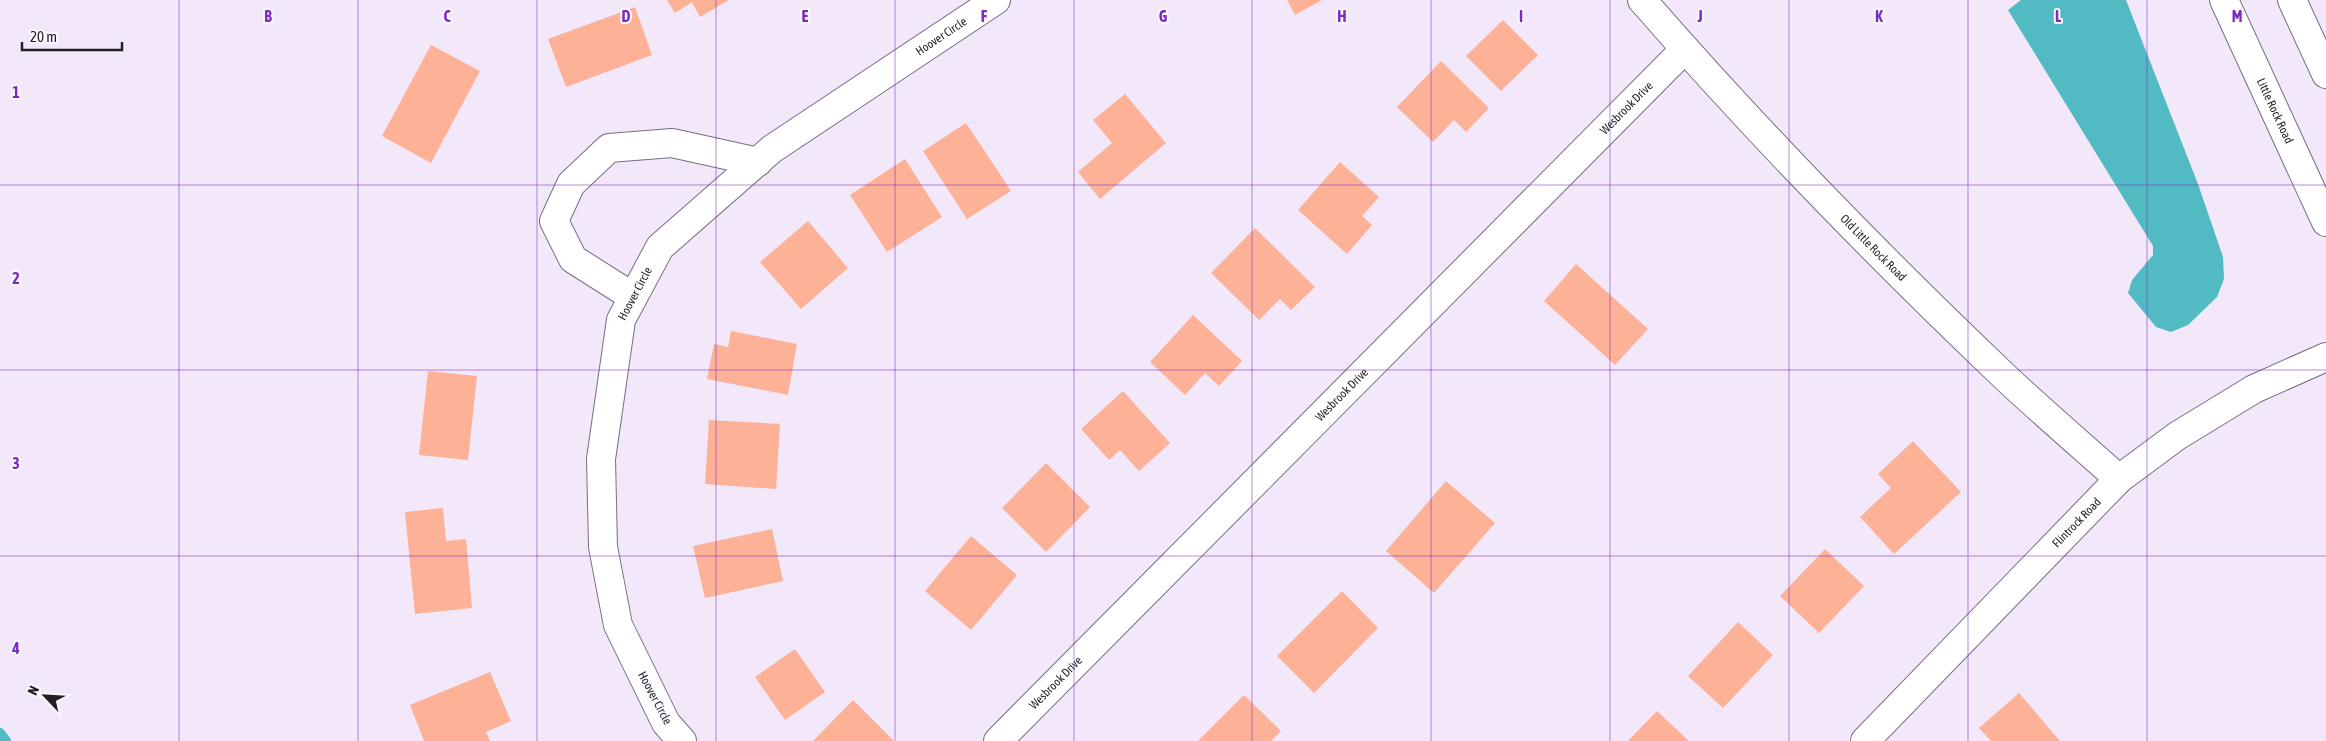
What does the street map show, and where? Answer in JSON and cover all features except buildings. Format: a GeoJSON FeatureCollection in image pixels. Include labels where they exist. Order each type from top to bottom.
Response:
{"type":"FeatureCollection","features":[{"type":"Feature","properties":{"kind":"street","name":"Hoover Circle"},"geometry":{"type":"LineString","coordinates":[[682,741],[666,723],[618,626],[604,547],[601,459],[621,320],[660,247],[772,149],[996,0]]}},
{"type":"Feature","properties":{"kind":"street","name":"Old Little Rock Road"},"geometry":{"type":"LineString","coordinates":[[1642,0],[1685,49],[1918,292],[2005,377],[2119,479]]}},
{"type":"Feature","properties":{"kind":"street","name":"Little Rock Road"},"geometry":{"type":"LineString","coordinates":[[2224,0],[2326,222]]}},
{"type":"Feature","properties":{"kind":"street"},"geometry":{"type":"LineString","coordinates":[[2292,0],[2326,74]]}},
{"type":"Feature","properties":{"kind":"street","name":"Wesbrook Drive"},"geometry":{"type":"LineString","coordinates":[[998,741],[1685,49]]}},
{"type":"Feature","properties":{"kind":"street"},"geometry":{"type":"LineString","coordinates":[[633,297],[573,259],[554,221],[571,184],[609,148],[672,143],[758,162]]}},
{"type":"Feature","properties":{"kind":"street","name":"Flintrock Road"},"geometry":{"type":"LineString","coordinates":[[1866,741],[2119,479],[2177,436],[2254,389],[2326,357]]}},
{"type":"Feature","properties":{"kind":"water"},"geometry":{"type":"Polygon","coordinates":[[[2021,0],[2126,0],[2198,184],[2223,257],[2224,279],[2217,297],[2188,325],[2171,332],[2156,327],[2128,293],[2132,280],[2153,255],[2153,246],[2008,10],[2021,0]]]}},
{"type":"Feature","properties":{"kind":"waterway"},"geometry":{"type":"LineString","coordinates":[[0,733],[6,741]]}}]}
